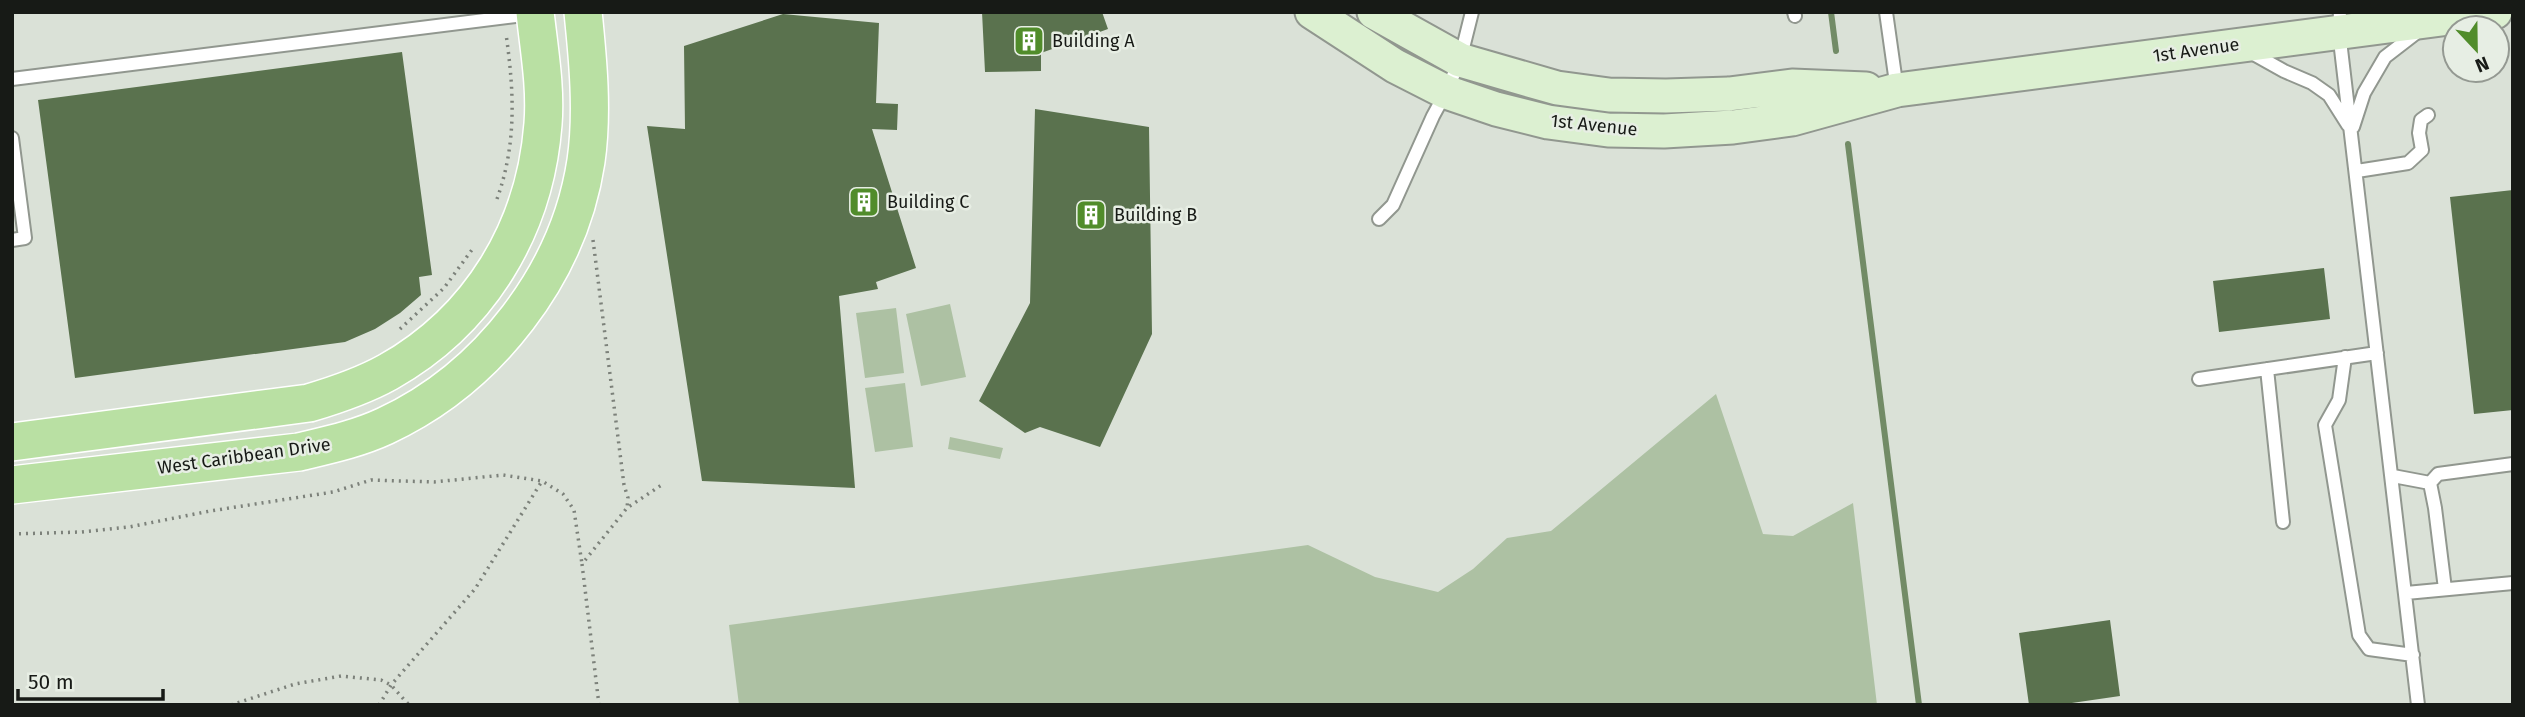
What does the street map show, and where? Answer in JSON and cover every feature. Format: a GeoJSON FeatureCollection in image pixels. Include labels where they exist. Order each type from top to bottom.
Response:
{"type":"FeatureCollection","features":[{"type":"Feature","properties":{"kind":"main road","name":"West Caribbean Drive"},"geometry":{"type":"LineString","coordinates":[[12,485],[299,452],[345,442],[386,425],[460,377],[491,349],[517,317],[544,280],[563,243],[586,160],[589,117],[583,12]]}},
{"type":"Feature","properties":{"kind":"main road"},"geometry":{"type":"LineString","coordinates":[[12,442],[309,404],[348,391],[388,372],[422,350],[457,320],[482,289],[505,256],[524,218],[540,150],[543,121],[543,87],[525,15]]}},
{"type":"Feature","properties":{"kind":"street","name":"1st Avenue"},"geometry":{"type":"LineString","coordinates":[[1312,12],[1395,66],[1446,92],[1496,109],[1548,122],[1608,130],[1664,131],[1792,120],[1897,90],[2237,44],[2339,22],[2496,12]]}},
{"type":"Feature","properties":{"kind":"street","name":"1st Avenue"},"geometry":{"type":"LineString","coordinates":[[1374,12],[1460,60],[1557,88],[1609,95],[1666,96],[1729,94],[1792,86],[1897,90]]}},
{"type":"Feature","properties":{"kind":"lane"},"geometry":{"type":"LineString","coordinates":[[1379,219],[1393,205],[1446,92],[1460,60],[1472,12]]}},
{"type":"Feature","properties":{"kind":"lane"},"geometry":{"type":"LineString","coordinates":[[1886,12],[1897,90]]}},
{"type":"Feature","properties":{"kind":"lane"},"geometry":{"type":"LineString","coordinates":[[12,79],[525,15]]}},
{"type":"Feature","properties":{"kind":"lane"},"geometry":{"type":"LineString","coordinates":[[2351,131],[2364,93],[2385,57],[2423,16]]}},
{"type":"Feature","properties":{"kind":"lane"},"geometry":{"type":"LineString","coordinates":[[2339,22],[2418,705]]}},
{"type":"Feature","properties":{"kind":"lane"},"geometry":{"type":"LineString","coordinates":[[2237,44],[2284,71],[2312,83],[2329,95],[2351,131]]}},
{"type":"Feature","properties":{"kind":"lane"},"geometry":{"type":"LineString","coordinates":[[2357,171],[2408,163],[2422,150],[2419,134],[2421,120],[2428,115]]}},
{"type":"Feature","properties":{"kind":"lane"},"geometry":{"type":"LineString","coordinates":[[12,138],[24,239],[12,240]]}},
{"type":"Feature","properties":{"kind":"lane"},"geometry":{"type":"LineString","coordinates":[[2199,379],[2377,353]]}},
{"type":"Feature","properties":{"kind":"lane"},"geometry":{"type":"LineString","coordinates":[[2345,358],[2339,400],[2325,425],[2358,635],[2370,649],[2413,655]]}},
{"type":"Feature","properties":{"kind":"lane"},"geometry":{"type":"LineString","coordinates":[[2267,369],[2283,522]]}},
{"type":"Feature","properties":{"kind":"lane"},"geometry":{"type":"LineString","coordinates":[[2430,483],[2438,474],[2513,464]]}},
{"type":"Feature","properties":{"kind":"lane"},"geometry":{"type":"LineString","coordinates":[[2393,476],[2430,483]]}},
{"type":"Feature","properties":{"kind":"lane"},"geometry":{"type":"LineString","coordinates":[[2430,483],[2445,589]]}},
{"type":"Feature","properties":{"kind":"lane"},"geometry":{"type":"LineString","coordinates":[[2406,593],[2513,583]]}},
{"type":"Feature","properties":{"kind":"path"},"geometry":{"type":"LineString","coordinates":[[492,210],[509,151],[525,15]]}},
{"type":"Feature","properties":{"kind":"path"},"geometry":{"type":"LineString","coordinates":[[593,235],[624,485],[628,498],[627,508]]}},
{"type":"Feature","properties":{"kind":"path"},"geometry":{"type":"LineString","coordinates":[[391,336],[444,288],[476,244]]}},
{"type":"Feature","properties":{"kind":"path"},"geometry":{"type":"LineString","coordinates":[[12,534],[81,532],[129,527],[333,492],[371,481],[434,482],[503,475],[542,481],[563,494],[574,510],[599,705]]}},
{"type":"Feature","properties":{"kind":"path"},"geometry":{"type":"LineString","coordinates":[[379,705],[391,685],[475,589],[542,481]]}},
{"type":"Feature","properties":{"kind":"path"},"geometry":{"type":"LineString","coordinates":[[582,564],[627,508],[663,484]]}},
{"type":"Feature","properties":{"kind":"path"},"geometry":{"type":"LineString","coordinates":[[231,705],[295,684],[341,676],[381,681],[391,685],[409,705]]}},
{"type":"Feature","properties":{"kind":"green space"},"geometry":{"type":"Polygon","coordinates":[[[950,304],[966,377],[921,386],[906,314],[950,304]]]}},
{"type":"Feature","properties":{"kind":"green space"},"geometry":{"type":"Polygon","coordinates":[[[896,308],[904,373],[865,378],[856,313],[896,308]]]}},
{"type":"Feature","properties":{"kind":"green space"},"geometry":{"type":"Polygon","coordinates":[[[905,383],[913,447],[875,452],[865,388],[905,383]]]}},
{"type":"Feature","properties":{"kind":"green space"},"geometry":{"type":"Polygon","coordinates":[[[1716,394],[1763,534],[1793,536],[1853,503],[1877,705],[739,705],[729,625],[1308,545],[1375,577],[1438,592],[1473,569],[1507,538],[1551,531],[1716,394]]]}},
{"type":"Feature","properties":{"kind":"green space"},"geometry":{"type":"Polygon","coordinates":[[[950,437],[1003,448],[1000,459],[948,449],[950,437]]]}},
{"type":"Feature","properties":{"kind":"building","name":"Building A"},"geometry":{"type":"Polygon","coordinates":[[[982,12],[1102,12],[1108,29],[1041,53],[1041,71],[985,72],[982,12]]]}},
{"type":"Feature","properties":{"kind":"building"},"geometry":{"type":"Polygon","coordinates":[[[783,14],[879,23],[876,103],[898,104],[897,130],[872,129],[916,268],[876,282],[878,289],[839,296],[855,488],[702,481],[647,126],[685,129],[684,46],[783,14]]]}},
{"type":"Feature","properties":{"kind":"building"},"geometry":{"type":"Polygon","coordinates":[[[402,52],[432,275],[419,277],[421,295],[375,329],[345,342],[75,378],[38,100],[402,52]]]}},
{"type":"Feature","properties":{"kind":"building","name":"Building B"},"geometry":{"type":"Polygon","coordinates":[[[1035,109],[1149,127],[1152,334],[1100,447],[1040,427],[1025,433],[979,401],[1030,303],[1035,109]]]}},
{"type":"Feature","properties":{"kind":"building"},"geometry":{"type":"Polygon","coordinates":[[[2513,190],[2513,410],[2474,414],[2450,197],[2513,190]]]}},
{"type":"Feature","properties":{"kind":"building"},"geometry":{"type":"Polygon","coordinates":[[[2324,268],[2330,319],[2219,332],[2213,281],[2324,268]]]}},
{"type":"Feature","properties":{"kind":"building"},"geometry":{"type":"Polygon","coordinates":[[[2110,620],[2120,696],[2058,705],[2029,705],[2019,633],[2110,620]]]}},
{"type":"Feature","properties":{"kind":"waterway"},"geometry":{"type":"LineString","coordinates":[[1831,12],[1836,51]]}},
{"type":"Feature","properties":{"kind":"waterway"},"geometry":{"type":"LineString","coordinates":[[1848,144],[1919,705]]}},
{"type":"Feature","properties":{"kind":"place","name":"Building A"},"geometry":{"type":"Point","coordinates":[1029,41]}},
{"type":"Feature","properties":{"kind":"place","name":"Building C"},"geometry":{"type":"Point","coordinates":[864,202]}},
{"type":"Feature","properties":{"kind":"place","name":"Building B"},"geometry":{"type":"Point","coordinates":[1091,215]}}]}
